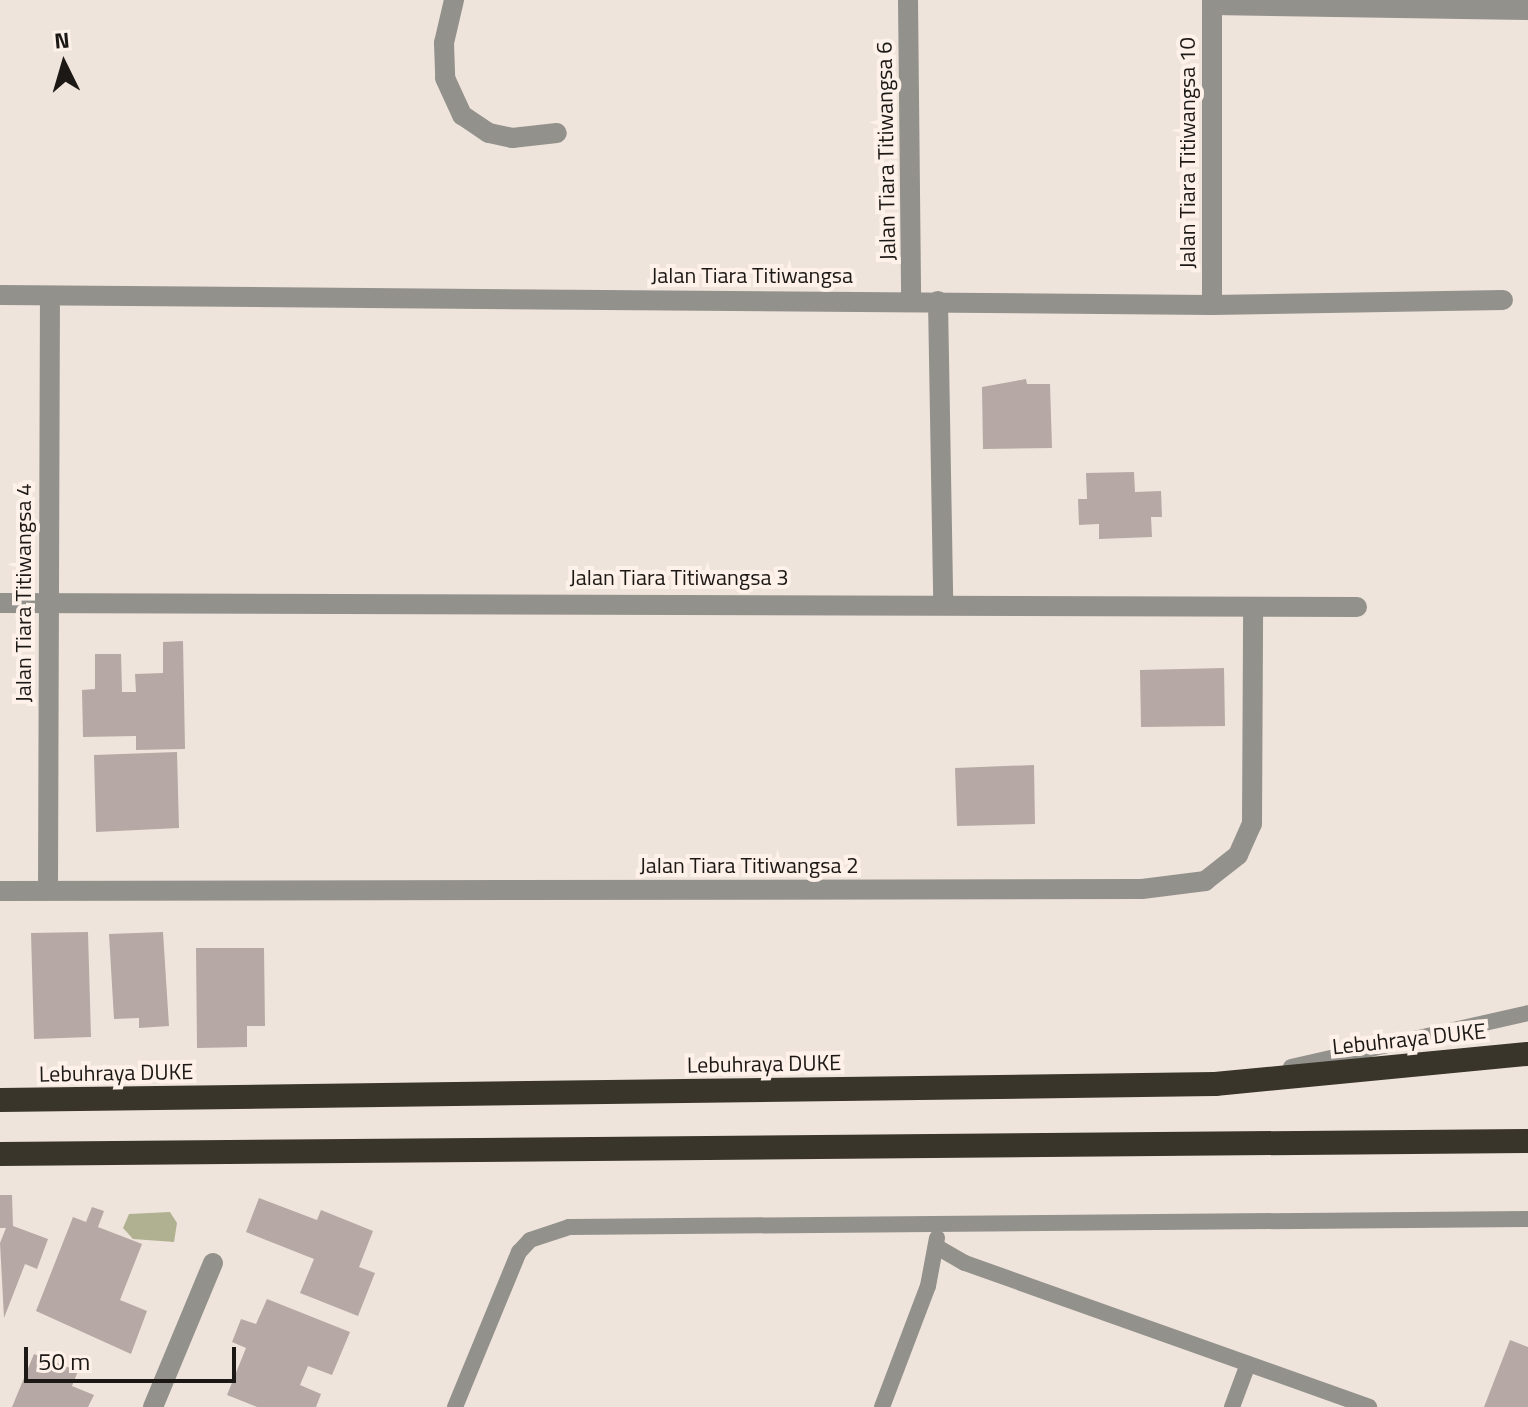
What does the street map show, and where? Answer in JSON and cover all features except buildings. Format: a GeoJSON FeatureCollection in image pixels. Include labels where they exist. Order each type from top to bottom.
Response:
{"type":"FeatureCollection","features":[{"type":"Feature","properties":{"kind":"highway","name":"Lebuhraya DUKE"},"geometry":{"type":"LineString","coordinates":[[0,1100],[1215,1084],[1528,1054]]}},
{"type":"Feature","properties":{"kind":"highway"},"geometry":{"type":"LineString","coordinates":[[0,1154],[1528,1141]]}},
{"type":"Feature","properties":{"kind":"street"},"geometry":{"type":"LineString","coordinates":[[454,0],[444,43],[445,78],[462,115],[489,133],[512,138],[557,133]]}},
{"type":"Feature","properties":{"kind":"street","name":"Jalan Tiara Titiwangsa 6"},"geometry":{"type":"LineString","coordinates":[[908,0],[911,301]]}},
{"type":"Feature","properties":{"kind":"street"},"geometry":{"type":"LineString","coordinates":[[1212,2],[1528,10]]}},
{"type":"Feature","properties":{"kind":"street","name":"Jalan Tiara Titiwangsa 10"},"geometry":{"type":"LineString","coordinates":[[1212,2],[1212,305]]}},
{"type":"Feature","properties":{"kind":"street","name":"Jalan Tiara Titiwangsa"},"geometry":{"type":"LineString","coordinates":[[0,295],[1212,305],[1503,300]]}},
{"type":"Feature","properties":{"kind":"street","name":"Jalan Tiara Titiwangsa 4"},"geometry":{"type":"LineString","coordinates":[[48,890],[46,603],[50,296]]}},
{"type":"Feature","properties":{"kind":"street"},"geometry":{"type":"LineString","coordinates":[[938,301],[943,602]]}},
{"type":"Feature","properties":{"kind":"street","name":"Jalan Tiara Titiwangsa 3"},"geometry":{"type":"LineString","coordinates":[[0,603],[943,602],[1357,607]]}},
{"type":"Feature","properties":{"kind":"street","name":"Jalan Tiara Titiwangsa 2"},"geometry":{"type":"LineString","coordinates":[[0,891],[1142,889],[1205,881],[1238,855],[1252,824],[1253,608]]}},
{"type":"Feature","properties":{"kind":"street"},"geometry":{"type":"LineString","coordinates":[[153,1407],[213,1263]]}},
{"type":"Feature","properties":{"kind":"lane"},"geometry":{"type":"LineString","coordinates":[[1215,1084],[1528,1013]]}},
{"type":"Feature","properties":{"kind":"lane"},"geometry":{"type":"LineString","coordinates":[[455,1407],[519,1252],[548,1231],[1528,1219]]}},
{"type":"Feature","properties":{"kind":"lane"},"geometry":{"type":"LineString","coordinates":[[882,1407],[928,1286],[937,1247],[937,1224]]}},
{"type":"Feature","properties":{"kind":"lane"},"geometry":{"type":"LineString","coordinates":[[937,1247],[965,1263],[1369,1407]]}},
{"type":"Feature","properties":{"kind":"lane"},"geometry":{"type":"LineString","coordinates":[[1232,1407],[1248,1364]]}},
{"type":"Feature","properties":{"kind":"shaded area"},"geometry":{"type":"Polygon","coordinates":[[[170,1212],[177,1223],[174,1242],[133,1239],[123,1228],[129,1214],[170,1212]]]}}]}
